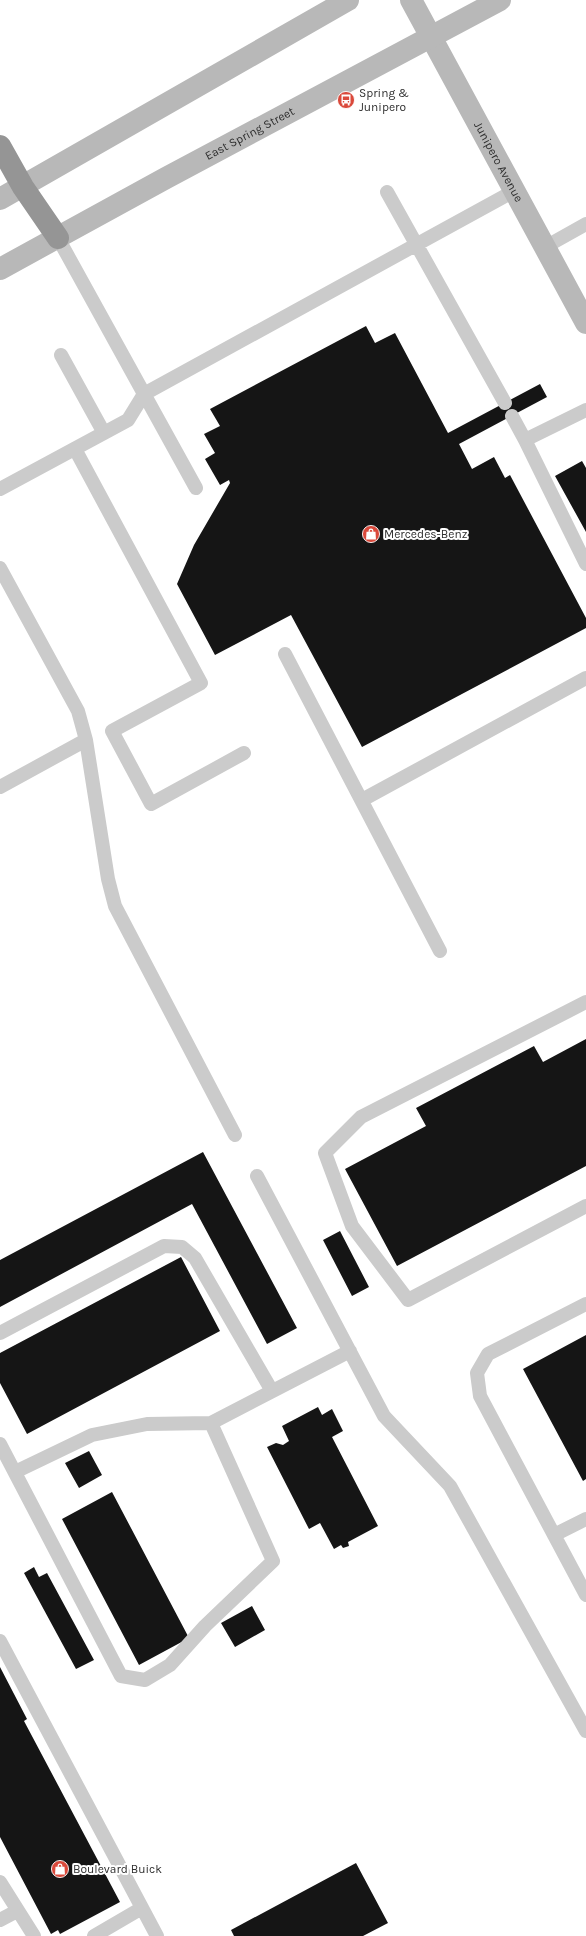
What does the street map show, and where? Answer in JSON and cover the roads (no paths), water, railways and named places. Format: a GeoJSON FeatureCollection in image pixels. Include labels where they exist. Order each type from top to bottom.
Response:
{"type":"FeatureCollection","features":[{"type":"Feature","properties":{"kind":"highway"},"geometry":{"type":"LineString","coordinates":[[0,146],[23,187],[58,238]]}},
{"type":"Feature","properties":{"kind":"main road"},"geometry":{"type":"LineString","coordinates":[[0,199],[348,0]]}},
{"type":"Feature","properties":{"kind":"main road","name":"Junipero Avenue"},"geometry":{"type":"LineString","coordinates":[[411,0],[586,323]]}},
{"type":"Feature","properties":{"kind":"main road","name":"East Spring Street"},"geometry":{"type":"LineString","coordinates":[[0,269],[166,178],[500,0]]}},
{"type":"Feature","properties":{"kind":"lane"},"geometry":{"type":"LineString","coordinates":[[0,489],[128,420],[144,394],[514,191]]}},
{"type":"Feature","properties":{"kind":"lane"},"geometry":{"type":"LineString","coordinates":[[387,192],[504,403]]}},
{"type":"Feature","properties":{"kind":"lane"},"geometry":{"type":"LineString","coordinates":[[545,247],[586,224]]}},
{"type":"Feature","properties":{"kind":"lane"},"geometry":{"type":"LineString","coordinates":[[58,238],[196,488]]}},
{"type":"Feature","properties":{"kind":"lane"},"geometry":{"type":"LineString","coordinates":[[61,355],[104,433]]}},
{"type":"Feature","properties":{"kind":"lane"},"geometry":{"type":"LineString","coordinates":[[525,440],[586,410]]}},
{"type":"Feature","properties":{"kind":"lane"},"geometry":{"type":"LineString","coordinates":[[512,416],[586,564]]}},
{"type":"Feature","properties":{"kind":"lane"},"geometry":{"type":"LineString","coordinates":[[75,449],[201,683],[112,731],[151,804],[244,754]]}},
{"type":"Feature","properties":{"kind":"lane"},"geometry":{"type":"LineString","coordinates":[[0,568],[78,711],[86,740],[108,878],[115,906],[235,1135]]}},
{"type":"Feature","properties":{"kind":"lane"},"geometry":{"type":"LineString","coordinates":[[285,654],[440,951]]}},
{"type":"Feature","properties":{"kind":"lane"},"geometry":{"type":"LineString","coordinates":[[362,800],[586,678]]}},
{"type":"Feature","properties":{"kind":"lane"},"geometry":{"type":"LineString","coordinates":[[0,787],[86,740]]}},
{"type":"Feature","properties":{"kind":"lane"},"geometry":{"type":"LineString","coordinates":[[586,1002],[360,1117],[325,1153],[352,1226],[408,1300],[586,1206]]}},
{"type":"Feature","properties":{"kind":"lane"},"geometry":{"type":"LineString","coordinates":[[258,1176],[384,1416],[450,1486],[586,1731]]}},
{"type":"Feature","properties":{"kind":"lane"},"geometry":{"type":"LineString","coordinates":[[0,1334],[164,1246],[182,1247],[195,1258],[272,1391]]}},
{"type":"Feature","properties":{"kind":"lane"},"geometry":{"type":"LineString","coordinates":[[586,1304],[488,1354],[477,1373],[480,1396],[586,1595]]}},
{"type":"Feature","properties":{"kind":"lane"},"geometry":{"type":"LineString","coordinates":[[15,1472],[92,1435],[147,1424],[211,1423],[350,1351]]}},
{"type":"Feature","properties":{"kind":"lane"},"geometry":{"type":"LineString","coordinates":[[0,1444],[121,1676],[146,1680],[170,1665],[205,1626],[273,1560],[211,1423]]}},
{"type":"Feature","properties":{"kind":"lane"},"geometry":{"type":"LineString","coordinates":[[554,1535],[586,1519]]}},
{"type":"Feature","properties":{"kind":"lane"},"geometry":{"type":"LineString","coordinates":[[0,1641],[157,1936]]}},
{"type":"Feature","properties":{"kind":"lane"},"geometry":{"type":"LineString","coordinates":[[0,1882],[34,1936]]}},
{"type":"Feature","properties":{"kind":"lane"},"geometry":{"type":"LineString","coordinates":[[94,1936],[142,1908]]}},
{"type":"Feature","properties":{"kind":"lane"},"geometry":{"type":"LineString","coordinates":[[0,1920],[17,1911]]}},
{"type":"Feature","properties":{"kind":"place","name":"Spring & Junipero"},"geometry":{"type":"Point","coordinates":[346,100]}},
{"type":"Feature","properties":{"kind":"place","name":"Mercedes-Benz"},"geometry":{"type":"Point","coordinates":[371,534]}},
{"type":"Feature","properties":{"kind":"place","name":"Boulevard Buick"},"geometry":{"type":"Point","coordinates":[60,1869]}}]}
